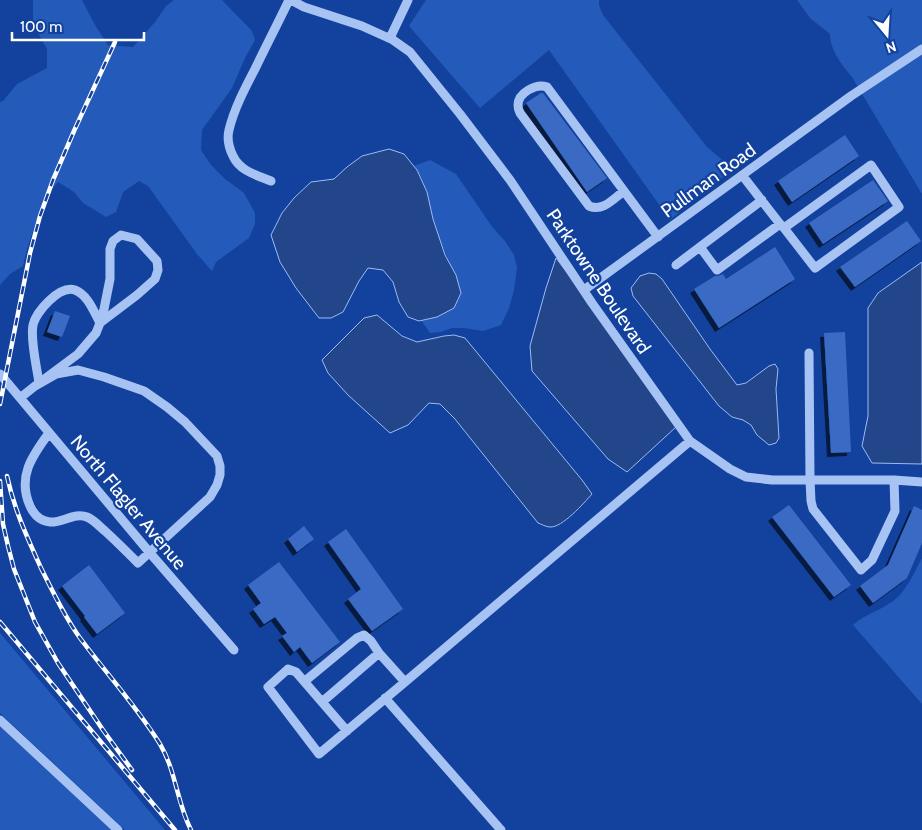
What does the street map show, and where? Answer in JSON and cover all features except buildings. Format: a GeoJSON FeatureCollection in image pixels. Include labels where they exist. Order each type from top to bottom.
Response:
{"type":"FeatureCollection","features":[{"type":"Feature","properties":{"kind":"street","name":"Parktowne Boulevard"},"geometry":{"type":"LineString","coordinates":[[290,0],[304,7],[362,26],[390,38],[410,52],[510,180],[584,290],[690,440],[730,469],[746,478],[922,482]]}},
{"type":"Feature","properties":{"kind":"street"},"geometry":{"type":"LineString","coordinates":[[270,181],[251,173],[233,157],[228,140],[229,130],[243,92],[290,0]]}},
{"type":"Feature","properties":{"kind":"street"},"geometry":{"type":"LineString","coordinates":[[390,38],[408,0]]}},
{"type":"Feature","properties":{"kind":"street","name":"Pullman Road"},"geometry":{"type":"LineString","coordinates":[[584,290],[851,96],[922,49]]}},
{"type":"Feature","properties":{"kind":"street"},"geometry":{"type":"LineString","coordinates":[[624,191],[600,208],[589,206],[520,113],[518,106],[520,98],[534,87],[542,85],[547,87],[624,191],[658,237]]}},
{"type":"Feature","properties":{"kind":"street"},"geometry":{"type":"LineString","coordinates":[[700,247],[716,270],[782,226],[871,165],[899,207],[815,268],[782,226],[762,200],[742,175]]}},
{"type":"Feature","properties":{"kind":"street"},"geometry":{"type":"LineString","coordinates":[[676,265],[762,200]]}},
{"type":"Feature","properties":{"kind":"street"},"geometry":{"type":"LineString","coordinates":[[20,398],[78,354],[96,333],[104,309],[110,279],[110,249],[114,241],[121,235],[137,239],[157,261],[158,270],[155,279],[100,323]]}},
{"type":"Feature","properties":{"kind":"street"},"geometry":{"type":"LineString","coordinates":[[39,383],[33,340],[34,325],[40,311],[51,298],[67,290],[74,290],[86,298],[100,323]]}},
{"type":"Feature","properties":{"kind":"street"},"geometry":{"type":"LineString","coordinates":[[809,353],[811,501],[813,509],[862,570],[872,560],[895,511],[894,480]]}},
{"type":"Feature","properties":{"kind":"street"},"geometry":{"type":"LineString","coordinates":[[39,383],[56,374],[78,370],[144,391],[185,422],[217,456],[220,466],[218,485],[210,497],[138,563],[96,523],[85,516],[79,515],[55,522],[42,520],[35,515],[29,505],[24,488],[26,473],[30,461],[49,433]]}},
{"type":"Feature","properties":{"kind":"street","name":"North Flagler Avenue"},"geometry":{"type":"LineString","coordinates":[[0,374],[234,650]]}},
{"type":"Feature","properties":{"kind":"street"},"geometry":{"type":"LineString","coordinates":[[347,731],[296,672],[288,669],[268,686],[319,754],[347,731],[385,698],[405,682],[690,440]]}},
{"type":"Feature","properties":{"kind":"street"},"geometry":{"type":"LineString","coordinates":[[305,681],[364,634],[405,682]]}},
{"type":"Feature","properties":{"kind":"street"},"geometry":{"type":"LineString","coordinates":[[322,702],[379,653]]}},
{"type":"Feature","properties":{"kind":"street"},"geometry":{"type":"LineString","coordinates":[[385,698],[501,830]]}},
{"type":"Feature","properties":{"kind":"street"},"geometry":{"type":"LineString","coordinates":[[0,720],[118,830]]}},
{"type":"Feature","properties":{"kind":"shaded area"},"geometry":{"type":"Polygon","coordinates":[[[33,0],[82,0],[108,45],[133,47],[166,6],[174,0],[222,0],[252,31],[255,40],[232,88],[202,130],[201,150],[211,165],[225,179],[244,193],[255,213],[255,224],[249,238],[216,262],[212,271],[197,254],[148,186],[139,181],[123,192],[116,212],[106,217],[83,203],[74,192],[58,182],[44,198],[23,266],[10,274],[0,285],[0,102],[17,84],[47,68],[47,49],[33,24],[33,0]]]}},
{"type":"Feature","properties":{"kind":"shaded area"},"geometry":{"type":"Polygon","coordinates":[[[426,0],[599,0],[603,15],[707,147],[733,169],[670,220],[549,50],[480,108],[409,26],[426,0]]]}},
{"type":"Feature","properties":{"kind":"shaded area"},"geometry":{"type":"Polygon","coordinates":[[[797,0],[922,0],[922,194],[852,77],[837,57],[832,46],[830,34],[810,18],[797,0]]]}},
{"type":"Feature","properties":{"kind":"shaded area"},"geometry":{"type":"Polygon","coordinates":[[[389,149],[404,154],[417,170],[427,192],[433,219],[445,255],[456,275],[461,293],[454,308],[437,317],[419,321],[408,317],[399,302],[393,282],[383,270],[368,268],[343,312],[331,318],[319,318],[296,288],[280,262],[271,235],[282,213],[311,182],[334,179],[362,156],[389,149]]]}},
{"type":"Feature","properties":{"kind":"shaded area"},"geometry":{"type":"Polygon","coordinates":[[[430,160],[456,174],[514,255],[517,268],[514,290],[509,308],[501,325],[483,331],[452,328],[430,333],[421,320],[437,317],[456,275],[446,255],[424,185],[414,166],[430,160]]]}},
{"type":"Feature","properties":{"kind":"shaded area"},"geometry":{"type":"Polygon","coordinates":[[[556,258],[673,413],[676,427],[627,472],[608,459],[532,371],[530,346],[556,258]]]}},
{"type":"Feature","properties":{"kind":"shaded area"},"geometry":{"type":"Polygon","coordinates":[[[922,262],[922,464],[872,463],[862,446],[868,416],[868,308],[878,293],[922,262]]]}},
{"type":"Feature","properties":{"kind":"shaded area"},"geometry":{"type":"Polygon","coordinates":[[[649,273],[656,274],[662,279],[737,385],[746,383],[769,366],[775,364],[778,369],[776,389],[779,438],[776,443],[769,445],[757,435],[751,425],[743,420],[732,417],[719,406],[633,296],[631,288],[640,276],[649,273]]]}},
{"type":"Feature","properties":{"kind":"shaded area"},"geometry":{"type":"Polygon","coordinates":[[[377,315],[402,336],[417,342],[454,335],[465,338],[592,494],[560,524],[547,527],[538,523],[455,419],[440,404],[429,403],[408,425],[390,433],[348,395],[328,373],[322,360],[364,318],[377,315]]]}},
{"type":"Feature","properties":{"kind":"shaded area"},"geometry":{"type":"Polygon","coordinates":[[[922,558],[922,704],[853,625],[899,596],[909,583],[922,558]]]}},
{"type":"Feature","properties":{"kind":"shaded area"},"geometry":{"type":"Polygon","coordinates":[[[0,633],[165,830],[125,830],[0,713],[0,633]]]}},
{"type":"Feature","properties":{"kind":"shaded area"},"geometry":{"type":"Polygon","coordinates":[[[0,726],[112,830],[0,830],[0,726]]]}},
{"type":"Feature","properties":{"kind":"railway"},"geometry":{"type":"LineString","coordinates":[[0,404],[30,253],[40,216],[74,131],[115,42]]}},
{"type":"Feature","properties":{"kind":"railway"},"geometry":{"type":"LineString","coordinates":[[7,476],[21,523],[54,595],[80,638],[131,703],[160,744],[170,765],[182,809],[191,830]]}},
{"type":"Feature","properties":{"kind":"railway"},"geometry":{"type":"LineString","coordinates":[[0,481],[3,524],[8,546],[14,569],[35,622],[58,663],[132,770]]}},
{"type":"Feature","properties":{"kind":"railway"},"geometry":{"type":"LineString","coordinates":[[0,622],[175,830]]}}]}
